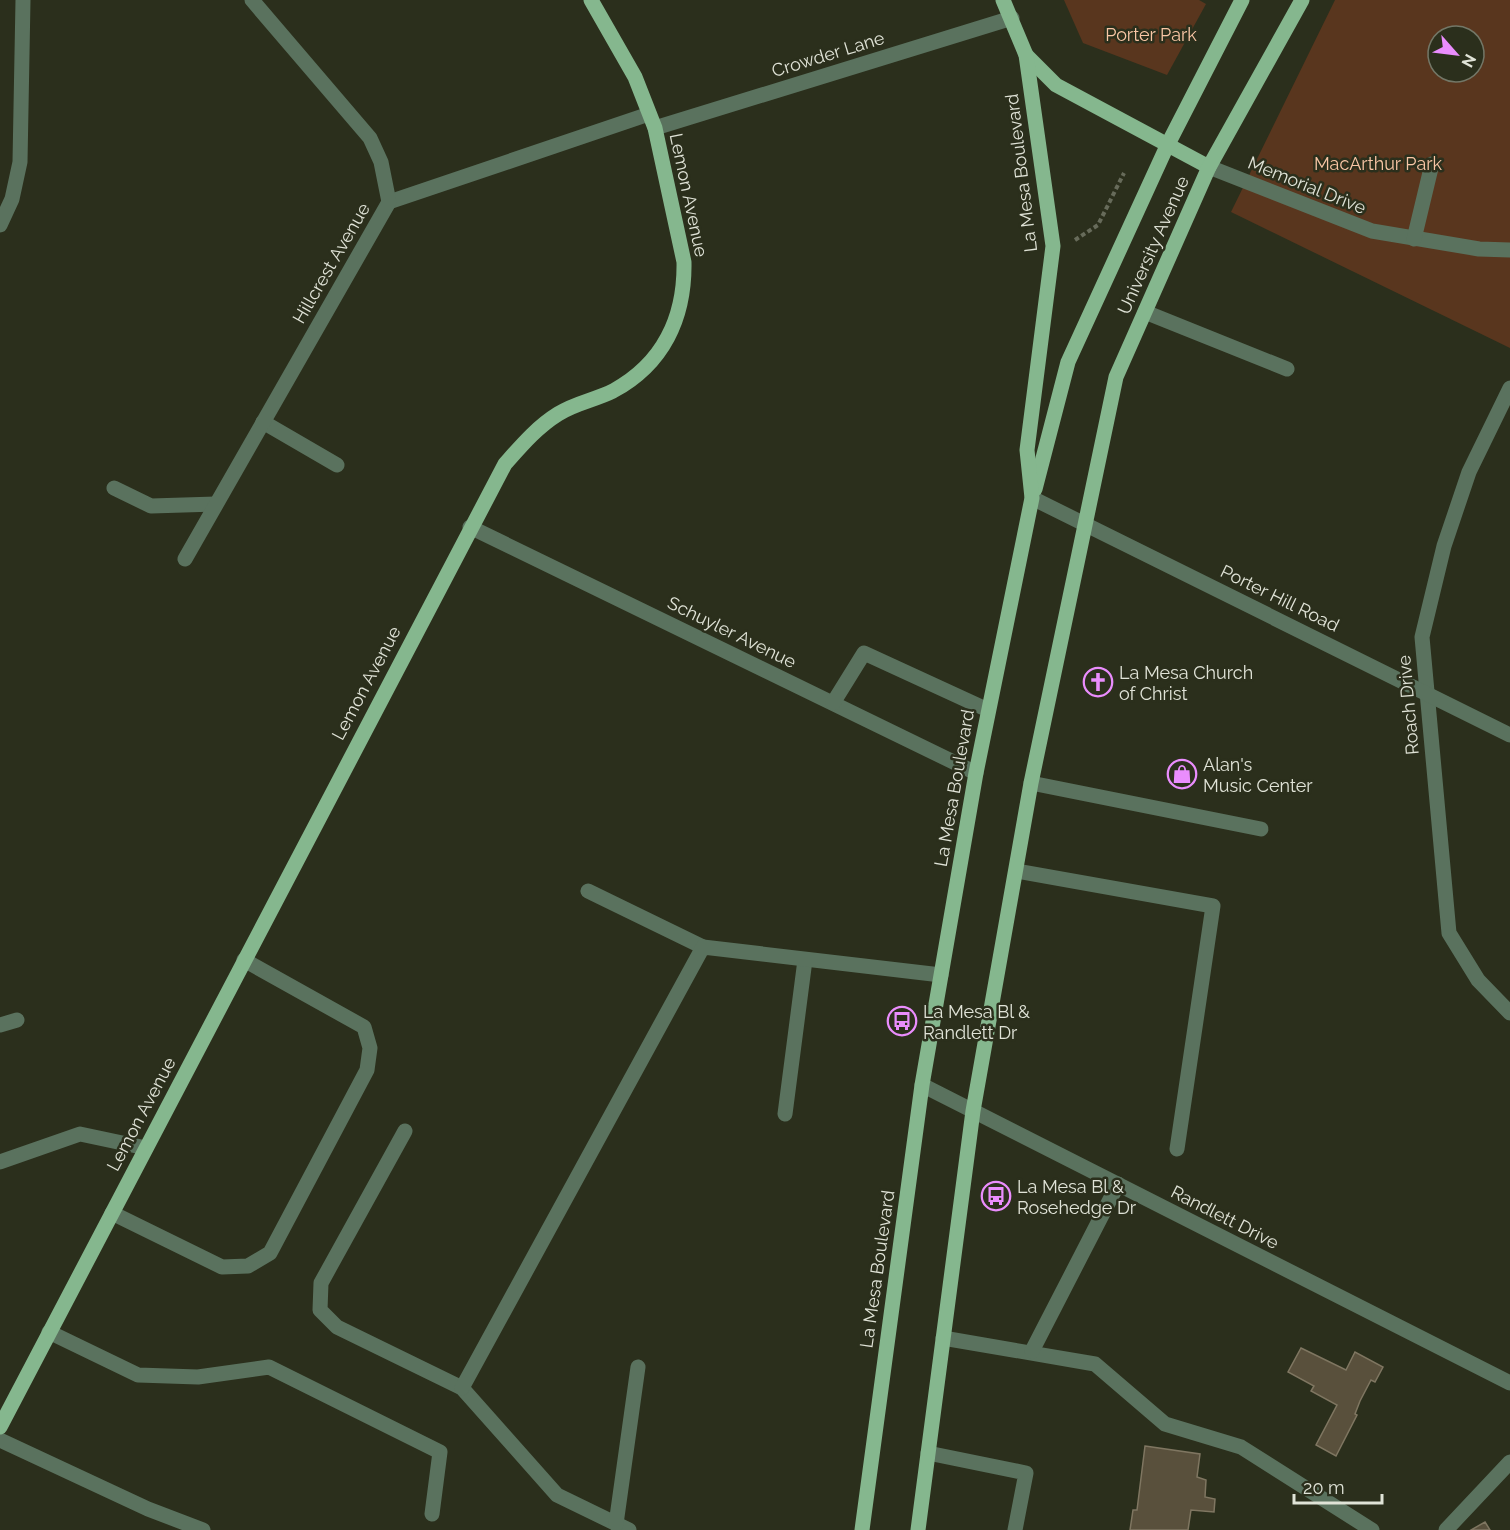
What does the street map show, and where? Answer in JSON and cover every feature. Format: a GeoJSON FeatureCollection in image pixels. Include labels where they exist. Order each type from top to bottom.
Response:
{"type":"FeatureCollection","features":[{"type":"Feature","properties":{"kind":"main road","name":"Lemon Avenue"},"geometry":{"type":"LineString","coordinates":[[0,1427],[505,464],[520,446],[557,415],[610,392],[645,369],[659,353],[677,319],[684,282],[684,262],[652,121],[635,77],[591,0]]}},
{"type":"Feature","properties":{"kind":"main road","name":"La Mesa Boulevard"},"geometry":{"type":"LineString","coordinates":[[862,1530],[922,1085],[976,773],[1032,498],[1027,450],[1053,246],[1026,55],[1003,0]]}},
{"type":"Feature","properties":{"kind":"main road","name":"University Avenue"},"geometry":{"type":"LineString","coordinates":[[1032,498],[1068,362],[1167,146],[1242,0]]}},
{"type":"Feature","properties":{"kind":"main road","name":"University Avenue"},"geometry":{"type":"LineString","coordinates":[[1085,524],[1116,377],[1209,167],[1302,0]]}},
{"type":"Feature","properties":{"kind":"main road","name":"La Mesa Boulevard"},"geometry":{"type":"LineString","coordinates":[[1026,55],[1056,85],[1167,146]]}},
{"type":"Feature","properties":{"kind":"main road","name":"Memorial Drive"},"geometry":{"type":"LineString","coordinates":[[1167,146],[1209,167]]}},
{"type":"Feature","properties":{"kind":"main road"},"geometry":{"type":"LineString","coordinates":[[918,1530],[973,1111],[1031,783],[1085,524]]}},
{"type":"Feature","properties":{"kind":"street"},"geometry":{"type":"LineString","coordinates":[[0,225],[12,199],[20,162],[23,0]]}},
{"type":"Feature","properties":{"kind":"street","name":"Hillcrest Avenue"},"geometry":{"type":"LineString","coordinates":[[185,559],[389,202],[381,162],[370,138],[252,0]]}},
{"type":"Feature","properties":{"kind":"street","name":"Crowder Lane"},"geometry":{"type":"LineString","coordinates":[[389,202],[652,121],[1012,18]]}},
{"type":"Feature","properties":{"kind":"street"},"geometry":{"type":"LineString","coordinates":[[1414,238],[1432,164]]}},
{"type":"Feature","properties":{"kind":"street","name":"Memorial Drive"},"geometry":{"type":"LineString","coordinates":[[1209,167],[1372,231],[1479,249],[1510,250]]}},
{"type":"Feature","properties":{"kind":"street"},"geometry":{"type":"LineString","coordinates":[[1145,312],[1287,369]]}},
{"type":"Feature","properties":{"kind":"street","name":"Roach Drive"},"geometry":{"type":"LineString","coordinates":[[1510,388],[1469,472],[1444,546],[1422,637],[1449,933],[1478,980],[1510,1013]]}},
{"type":"Feature","properties":{"kind":"street"},"geometry":{"type":"LineString","coordinates":[[263,422],[337,465]]}},
{"type":"Feature","properties":{"kind":"street"},"geometry":{"type":"LineString","coordinates":[[114,488],[151,506],[216,504]]}},
{"type":"Feature","properties":{"kind":"street","name":"Porter Hill Road"},"geometry":{"type":"LineString","coordinates":[[1032,498],[1510,735]]}},
{"type":"Feature","properties":{"kind":"street","name":"Schuyler Avenue"},"geometry":{"type":"LineString","coordinates":[[470,527],[976,773]]}},
{"type":"Feature","properties":{"kind":"street"},"geometry":{"type":"LineString","coordinates":[[832,703],[864,653],[988,710]]}},
{"type":"Feature","properties":{"kind":"street"},"geometry":{"type":"LineString","coordinates":[[1031,783],[1261,829]]}},
{"type":"Feature","properties":{"kind":"street"},"geometry":{"type":"LineString","coordinates":[[1016,871],[1213,906],[1177,1149]]}},
{"type":"Feature","properties":{"kind":"street"},"geometry":{"type":"LineString","coordinates":[[588,891],[703,947],[941,975]]}},
{"type":"Feature","properties":{"kind":"street"},"geometry":{"type":"LineString","coordinates":[[462,1388],[703,947]]}},
{"type":"Feature","properties":{"kind":"street"},"geometry":{"type":"LineString","coordinates":[[112,1213],[222,1267],[248,1266],[270,1253],[367,1070],[370,1048],[364,1027],[244,960]]}},
{"type":"Feature","properties":{"kind":"street"},"geometry":{"type":"LineString","coordinates":[[785,1114],[805,960]]}},
{"type":"Feature","properties":{"kind":"street"},"geometry":{"type":"LineString","coordinates":[[0,1025],[17,1020]]}},
{"type":"Feature","properties":{"kind":"street","name":"Randlett Drive"},"geometry":{"type":"LineString","coordinates":[[922,1085],[1510,1383]]}},
{"type":"Feature","properties":{"kind":"street"},"geometry":{"type":"LineString","coordinates":[[405,1131],[321,1283],[320,1310],[337,1328],[462,1388],[556,1495],[622,1527],[638,1367]]}},
{"type":"Feature","properties":{"kind":"street"},"geometry":{"type":"LineString","coordinates":[[0,1162],[80,1134],[146,1148]]}},
{"type":"Feature","properties":{"kind":"street"},"geometry":{"type":"LineString","coordinates":[[1032,1352],[1118,1184]]}},
{"type":"Feature","properties":{"kind":"street"},"geometry":{"type":"LineString","coordinates":[[50,1332],[138,1375],[198,1377],[269,1367],[440,1452],[432,1514]]}},
{"type":"Feature","properties":{"kind":"street"},"geometry":{"type":"LineString","coordinates":[[943,1338],[1095,1364],[1165,1424],[1241,1447],[1372,1530]]}},
{"type":"Feature","properties":{"kind":"street"},"geometry":{"type":"LineString","coordinates":[[0,1440],[148,1509],[202,1530]]}},
{"type":"Feature","properties":{"kind":"street"},"geometry":{"type":"LineString","coordinates":[[928,1453],[1026,1473],[1015,1530]]}},
{"type":"Feature","properties":{"kind":"street"},"geometry":{"type":"LineString","coordinates":[[1446,1530],[1510,1462]]}},
{"type":"Feature","properties":{"kind":"path"},"geometry":{"type":"LineString","coordinates":[[1072,242],[1098,225],[1124,173]]}},
{"type":"Feature","properties":{"kind":"green space","name":"Porter Park"},"geometry":{"type":"Polygon","coordinates":[[[1064,0],[1199,0],[1206,4],[1167,75],[1083,43],[1064,0]]]}},
{"type":"Feature","properties":{"kind":"green space","name":"MacArthur Park"},"geometry":{"type":"Polygon","coordinates":[[[1335,0],[1510,0],[1510,348],[1231,212],[1335,0]]]}},
{"type":"Feature","properties":{"kind":"building"},"geometry":{"type":"Polygon","coordinates":[[[1301,1348],[1346,1370],[1355,1352],[1383,1367],[1375,1382],[1371,1380],[1360,1401],[1355,1414],[1357,1415],[1336,1456],[1316,1445],[1337,1405],[1311,1391],[1314,1386],[1288,1372],[1301,1348]]]}},
{"type":"Feature","properties":{"kind":"building"},"geometry":{"type":"Polygon","coordinates":[[[1145,1446],[1200,1454],[1197,1477],[1206,1480],[1205,1497],[1215,1499],[1214,1512],[1191,1510],[1188,1530],[1130,1530],[1133,1510],[1137,1510],[1145,1446]]]}},
{"type":"Feature","properties":{"kind":"building"},"geometry":{"type":"Polygon","coordinates":[[[1485,1522],[1490,1530],[1471,1530],[1485,1522]]]}},
{"type":"Feature","properties":{"kind":"place","name":"La Mesa Church of Christ"},"geometry":{"type":"Point","coordinates":[1098,682]}},
{"type":"Feature","properties":{"kind":"place","name":"Alan's Music Center"},"geometry":{"type":"Point","coordinates":[1182,774]}},
{"type":"Feature","properties":{"kind":"place","name":"La Mesa Bl & Randlett Dr"},"geometry":{"type":"Point","coordinates":[902,1021]}},
{"type":"Feature","properties":{"kind":"place","name":"La Mesa Bl & Rosehedge Dr"},"geometry":{"type":"Point","coordinates":[996,1196]}}]}
